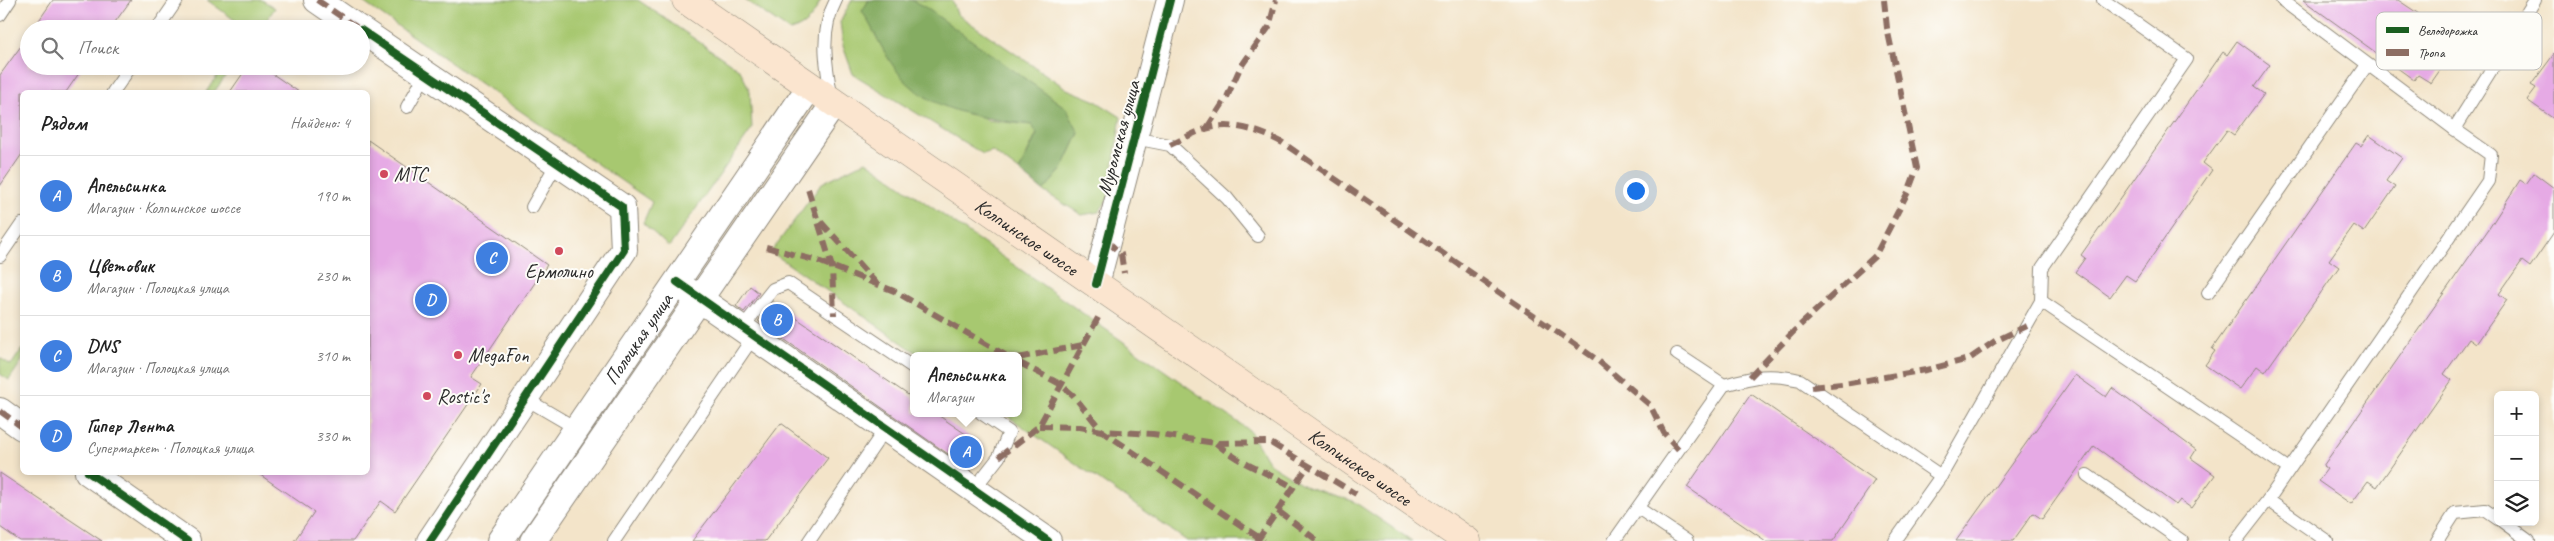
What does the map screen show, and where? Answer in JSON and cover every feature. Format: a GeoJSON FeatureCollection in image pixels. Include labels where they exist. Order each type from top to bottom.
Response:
{"type":"FeatureCollection","features":[{"type":"Feature","properties":{"kind":"main road","name":"Колпинское шоссе"},"geometry":{"type":"LineString","coordinates":[[686,0],[833,105],[1096,284],[1467,541]]}},
{"type":"Feature","properties":{"kind":"street"},"geometry":{"type":"LineString","coordinates":[[317,0],[347,20]]}},
{"type":"Feature","properties":{"kind":"street","name":"Муромская улица"},"geometry":{"type":"LineString","coordinates":[[1096,284],[1170,0]]}},
{"type":"Feature","properties":{"kind":"street"},"geometry":{"type":"LineString","coordinates":[[370,36],[622,207],[624,250],[430,541]]}},
{"type":"Feature","properties":{"kind":"street","name":"Полоцкая улица"},"geometry":{"type":"LineString","coordinates":[[500,541],[809,88]]}},
{"type":"Feature","properties":{"kind":"street","name":"Полоцкая улица"},"geometry":{"type":"LineString","coordinates":[[533,541],[833,105]]}},
{"type":"Feature","properties":{"kind":"street"},"geometry":{"type":"LineString","coordinates":[[677,282],[1048,541]]}},
{"type":"Feature","properties":{"kind":"street"},"geometry":{"type":"LineString","coordinates":[[0,411],[20,426]]}},
{"type":"Feature","properties":{"kind":"street"},"geometry":{"type":"LineString","coordinates":[[92,475],[187,541]]}},
{"type":"Feature","properties":{"kind":"lane"},"geometry":{"type":"LineString","coordinates":[[0,15],[10,0]]}},
{"type":"Feature","properties":{"kind":"lane"},"geometry":{"type":"LineString","coordinates":[[163,20],[177,0]]}},
{"type":"Feature","properties":{"kind":"lane"},"geometry":{"type":"LineString","coordinates":[[833,105],[825,59],[826,26],[836,0]]}},
{"type":"Feature","properties":{"kind":"lane"},"geometry":{"type":"LineString","coordinates":[[1895,541],[1941,476],[2041,302],[2042,268],[2187,59],[2102,0]]}},
{"type":"Feature","properties":{"kind":"lane"},"geometry":{"type":"LineString","coordinates":[[2236,541],[2268,500],[2488,181],[2492,155],[2367,65],[2282,0]]}},
{"type":"Feature","properties":{"kind":"lane"},"geometry":{"type":"LineString","coordinates":[[2527,12],[2535,0]]}},
{"type":"Feature","properties":{"kind":"lane"},"geometry":{"type":"LineString","coordinates":[[2208,294],[2367,65]]}},
{"type":"Feature","properties":{"kind":"lane"},"geometry":{"type":"LineString","coordinates":[[2454,129],[2491,70]]}},
{"type":"Feature","properties":{"kind":"lane"},"geometry":{"type":"LineString","coordinates":[[407,107],[426,74]]}},
{"type":"Feature","properties":{"kind":"lane"},"geometry":{"type":"LineString","coordinates":[[114,90],[125,75]]}},
{"type":"Feature","properties":{"kind":"lane"},"geometry":{"type":"LineString","coordinates":[[1134,138],[1170,145],[1227,198],[1258,236]]}},
{"type":"Feature","properties":{"kind":"lane"},"geometry":{"type":"LineString","coordinates":[[532,207],[558,164]]}},
{"type":"Feature","properties":{"kind":"lane"},"geometry":{"type":"LineString","coordinates":[[0,256],[20,227]]}},
{"type":"Feature","properties":{"kind":"lane"},"geometry":{"type":"LineString","coordinates":[[614,541],[748,332],[773,288],[788,283],[910,365]]}},
{"type":"Feature","properties":{"kind":"lane"},"geometry":{"type":"LineString","coordinates":[[2041,302],[2289,469]]}},
{"type":"Feature","properties":{"kind":"lane"},"geometry":{"type":"LineString","coordinates":[[1677,354],[1724,385]]}},
{"type":"Feature","properties":{"kind":"lane"},"geometry":{"type":"LineString","coordinates":[[1614,541],[1724,385],[1750,377],[1774,374],[1800,380],[1941,476]]}},
{"type":"Feature","properties":{"kind":"lane"},"geometry":{"type":"LineString","coordinates":[[526,399],[600,444]]}},
{"type":"Feature","properties":{"kind":"lane"},"geometry":{"type":"LineString","coordinates":[[974,489],[998,457],[1009,432],[987,417]]}},
{"type":"Feature","properties":{"kind":"lane"},"geometry":{"type":"LineString","coordinates":[[809,541],[886,428]]}},
{"type":"Feature","properties":{"kind":"lane"},"geometry":{"type":"LineString","coordinates":[[2086,474],[2182,541]]}},
{"type":"Feature","properties":{"kind":"lane"},"geometry":{"type":"LineString","coordinates":[[2268,500],[2327,541]]}},
{"type":"Feature","properties":{"kind":"lane"},"geometry":{"type":"LineString","coordinates":[[1638,508],[1687,541]]}},
{"type":"Feature","properties":{"kind":"lane"},"geometry":{"type":"LineString","coordinates":[[2437,541],[2456,513],[2485,510],[2494,516]]}},
{"type":"Feature","properties":{"kind":"lane"},"geometry":{"type":"LineString","coordinates":[[2509,526],[2530,541]]}},
{"type":"Feature","properties":{"kind":"green space"},"geometry":{"type":"Polygon","coordinates":[[[207,0],[262,0],[275,8],[266,20],[235,20],[207,0]]]}},
{"type":"Feature","properties":{"kind":"green space"},"geometry":{"type":"Polygon","coordinates":[[[360,0],[638,0],[740,70],[750,91],[752,129],[669,247],[643,223],[652,202],[360,0]]]}},
{"type":"Feature","properties":{"kind":"green space"},"geometry":{"type":"Polygon","coordinates":[[[745,0],[821,0],[806,23],[790,31],[745,0]]]}},
{"type":"Feature","properties":{"kind":"green space"},"geometry":{"type":"Polygon","coordinates":[[[852,0],[869,0],[863,11],[986,120],[1032,125],[1037,133],[1019,171],[992,151],[983,154],[853,74],[843,46],[840,22],[852,0]]]}},
{"type":"Feature","properties":{"kind":"green space"},"geometry":{"type":"Polygon","coordinates":[[[869,0],[911,0],[925,7],[1066,108],[1079,133],[1062,169],[1043,191],[1019,171],[1037,134],[1032,125],[976,116],[941,105],[924,96],[897,71],[883,49],[862,11],[869,0]]]}},
{"type":"Feature","properties":{"kind":"green space"},"geometry":{"type":"Polygon","coordinates":[[[911,0],[952,0],[957,14],[1067,89],[1094,100],[1121,117],[1108,199],[1099,212],[1082,215],[1043,191],[1062,169],[1079,133],[911,0]]]}},
{"type":"Feature","properties":{"kind":"green space"},"geometry":{"type":"Polygon","coordinates":[[[218,75],[226,75],[215,90],[207,90],[218,75]]]}},
{"type":"Feature","properties":{"kind":"green space"},"geometry":{"type":"Polygon","coordinates":[[[866,161],[1249,430],[1269,463],[1307,487],[1353,501],[1412,541],[1187,541],[1009,417],[1022,417],[1022,352],[915,352],[771,252],[822,183],[866,161]]]}},
{"type":"Feature","properties":{"kind":"green space"},"geometry":{"type":"Polygon","coordinates":[[[20,352],[20,364],[9,380],[0,374],[0,358],[11,365],[20,352]]]}},
{"type":"Feature","properties":{"kind":"building"},"geometry":{"type":"Polygon","coordinates":[[[53,0],[131,0],[117,20],[39,20],[53,0]]]}},
{"type":"Feature","properties":{"kind":"building"},"geometry":{"type":"Polygon","coordinates":[[[2303,0],[2398,0],[2416,12],[2376,12],[2376,53],[2303,0]]]}},
{"type":"Feature","properties":{"kind":"building"},"geometry":{"type":"Polygon","coordinates":[[[2237,41],[2270,65],[2254,87],[2264,94],[2234,135],[2227,130],[2203,163],[2212,170],[2135,281],[2126,275],[2110,297],[2075,272],[2085,258],[2081,255],[2223,52],[2227,55],[2237,41]]]}},
{"type":"Feature","properties":{"kind":"building"},"geometry":{"type":"Polygon","coordinates":[[[20,47],[20,75],[78,75],[67,90],[20,90],[20,157],[0,186],[0,75],[20,47]]]}},
{"type":"Feature","properties":{"kind":"building"},"geometry":{"type":"Polygon","coordinates":[[[2554,54],[2554,119],[2527,100],[2536,88],[2531,85],[2554,54]]]}},
{"type":"Feature","properties":{"kind":"building"},"geometry":{"type":"Polygon","coordinates":[[[2400,70],[2440,70],[2431,83],[2418,75],[2414,80],[2400,70]]]}},
{"type":"Feature","properties":{"kind":"building"},"geometry":{"type":"Polygon","coordinates":[[[242,75],[274,75],[296,90],[231,90],[242,75]]]}},
{"type":"Feature","properties":{"kind":"building"},"geometry":{"type":"Polygon","coordinates":[[[2369,135],[2402,158],[2386,181],[2395,187],[2364,232],[2354,225],[2329,260],[2339,267],[2265,372],[2257,366],[2240,389],[2205,365],[2215,351],[2212,349],[2356,143],[2361,146],[2369,135]]]}},
{"type":"Feature","properties":{"kind":"building"},"geometry":{"type":"Polygon","coordinates":[[[370,141],[547,265],[471,377],[482,384],[395,511],[381,501],[353,541],[294,541],[314,512],[260,475],[370,475],[370,141]]]}},
{"type":"Feature","properties":{"kind":"building"},"geometry":{"type":"Polygon","coordinates":[[[2534,173],[2554,188],[2554,232],[2530,267],[2522,261],[2499,294],[2507,300],[2476,344],[2469,339],[2444,374],[2452,380],[2377,487],[2368,481],[2351,504],[2318,481],[2327,469],[2323,466],[2488,230],[2520,180],[2526,184],[2534,173]]]}},
{"type":"Feature","properties":{"kind":"building"},"geometry":{"type":"Polygon","coordinates":[[[750,286],[759,293],[744,312],[736,306],[750,286]]]}},
{"type":"Feature","properties":{"kind":"building"},"geometry":{"type":"Polygon","coordinates":[[[773,302],[910,396],[910,417],[941,417],[983,446],[968,468],[758,321],[773,302]]]}},
{"type":"Feature","properties":{"kind":"building"},"geometry":{"type":"Polygon","coordinates":[[[2075,375],[2106,397],[2112,388],[2196,450],[2191,458],[2215,475],[2191,508],[2180,500],[2176,505],[2094,446],[2042,519],[2033,513],[2013,541],[1956,541],[2075,375]]]}},
{"type":"Feature","properties":{"kind":"building"},"geometry":{"type":"Polygon","coordinates":[[[1751,394],[1875,480],[1833,541],[1766,541],[1687,487],[1751,394]]]}},
{"type":"Feature","properties":{"kind":"building"},"geometry":{"type":"Polygon","coordinates":[[[781,423],[828,458],[765,541],[692,541],[781,423]]]}},
{"type":"Feature","properties":{"kind":"building"},"geometry":{"type":"Polygon","coordinates":[[[0,473],[102,541],[20,541],[0,527],[0,473]]]}},
{"type":"Feature","properties":{"kind":"marked path"},"geometry":{"type":"LineString","coordinates":[[317,0],[346,20]]}},
{"type":"Feature","properties":{"kind":"marked path"},"geometry":{"type":"LineString","coordinates":[[1207,128],[1227,97],[1240,68],[1269,27],[1276,0]]}},
{"type":"Feature","properties":{"kind":"marked path"},"geometry":{"type":"LineString","coordinates":[[1750,377],[1796,329],[1875,256],[1908,192],[1917,168],[1887,28],[1884,0]]}},
{"type":"Feature","properties":{"kind":"marked path"},"geometry":{"type":"LineString","coordinates":[[1170,145],[1202,130],[1226,126],[1246,128],[1283,143],[1596,359],[1650,405],[1664,433],[1679,450]]}},
{"type":"Feature","properties":{"kind":"marked path"},"geometry":{"type":"LineString","coordinates":[[808,189],[832,267],[834,315]]}},
{"type":"Feature","properties":{"kind":"marked path"},"geometry":{"type":"LineString","coordinates":[[821,222],[876,283]]}},
{"type":"Feature","properties":{"kind":"marked path"},"geometry":{"type":"LineString","coordinates":[[1107,241],[1121,254],[1124,273]]}},
{"type":"Feature","properties":{"kind":"marked path"},"geometry":{"type":"LineString","coordinates":[[766,247],[818,261],[894,291],[1000,352]]}},
{"type":"Feature","properties":{"kind":"marked path"},"geometry":{"type":"LineString","coordinates":[[999,457],[1039,426],[1099,316]]}},
{"type":"Feature","properties":{"kind":"marked path"},"geometry":{"type":"LineString","coordinates":[[1812,387],[1850,383],[1926,370],[1969,359],[1995,341],[2027,326]]}},
{"type":"Feature","properties":{"kind":"marked path"},"geometry":{"type":"LineString","coordinates":[[1022,357],[1083,345]]}},
{"type":"Feature","properties":{"kind":"marked path"},"geometry":{"type":"LineString","coordinates":[[1022,364],[1060,384],[1073,395],[1102,431],[1264,541]]}},
{"type":"Feature","properties":{"kind":"marked path"},"geometry":{"type":"LineString","coordinates":[[0,411],[20,426]]}},
{"type":"Feature","properties":{"kind":"marked path"},"geometry":{"type":"LineString","coordinates":[[1039,426],[1080,427],[1102,431],[1153,434],[1216,443],[1269,442],[1356,494]]}},
{"type":"Feature","properties":{"kind":"marked path"},"geometry":{"type":"LineString","coordinates":[[1216,443],[1234,457],[1293,487]]}},
{"type":"Feature","properties":{"kind":"marked path"},"geometry":{"type":"LineString","coordinates":[[1257,541],[1308,466]]}},
{"type":"Feature","properties":{"kind":"marked path"},"geometry":{"type":"LineString","coordinates":[[1278,511],[1318,541]]}},
{"type":"Feature","properties":{"kind":"cycle path"},"geometry":{"type":"LineString","coordinates":[[1096,284],[1170,0]]}},
{"type":"Feature","properties":{"kind":"cycle path"},"geometry":{"type":"LineString","coordinates":[[370,36],[622,207],[624,250],[430,541]]}},
{"type":"Feature","properties":{"kind":"cycle path"},"geometry":{"type":"LineString","coordinates":[[677,282],[1048,541]]}},
{"type":"Feature","properties":{"kind":"cycle path"},"geometry":{"type":"LineString","coordinates":[[92,475],[187,541]]}},
{"type":"Feature","properties":{"kind":"place","name":"МТС"},"geometry":{"type":"Point","coordinates":[384,174]}},
{"type":"Feature","properties":{"kind":"place","name":"Ермолино"},"geometry":{"type":"Point","coordinates":[559,251]}},
{"type":"Feature","properties":{"kind":"place","name":"DNS"},"geometry":{"type":"Point","coordinates":[492,258]}},
{"type":"Feature","properties":{"kind":"place","name":"Гипер Лента"},"geometry":{"type":"Point","coordinates":[431,300]}},
{"type":"Feature","properties":{"kind":"place","name":"Цветовик"},"geometry":{"type":"Point","coordinates":[777,320]}},
{"type":"Feature","properties":{"kind":"place","name":"MegaFon"},"geometry":{"type":"Point","coordinates":[458,355]}},
{"type":"Feature","properties":{"kind":"place","name":"Rostic's"},"geometry":{"type":"Point","coordinates":[427,396]}},
{"type":"Feature","properties":{"kind":"place","name":"Апельсинка"},"geometry":{"type":"Point","coordinates":[966,452]}}]}
